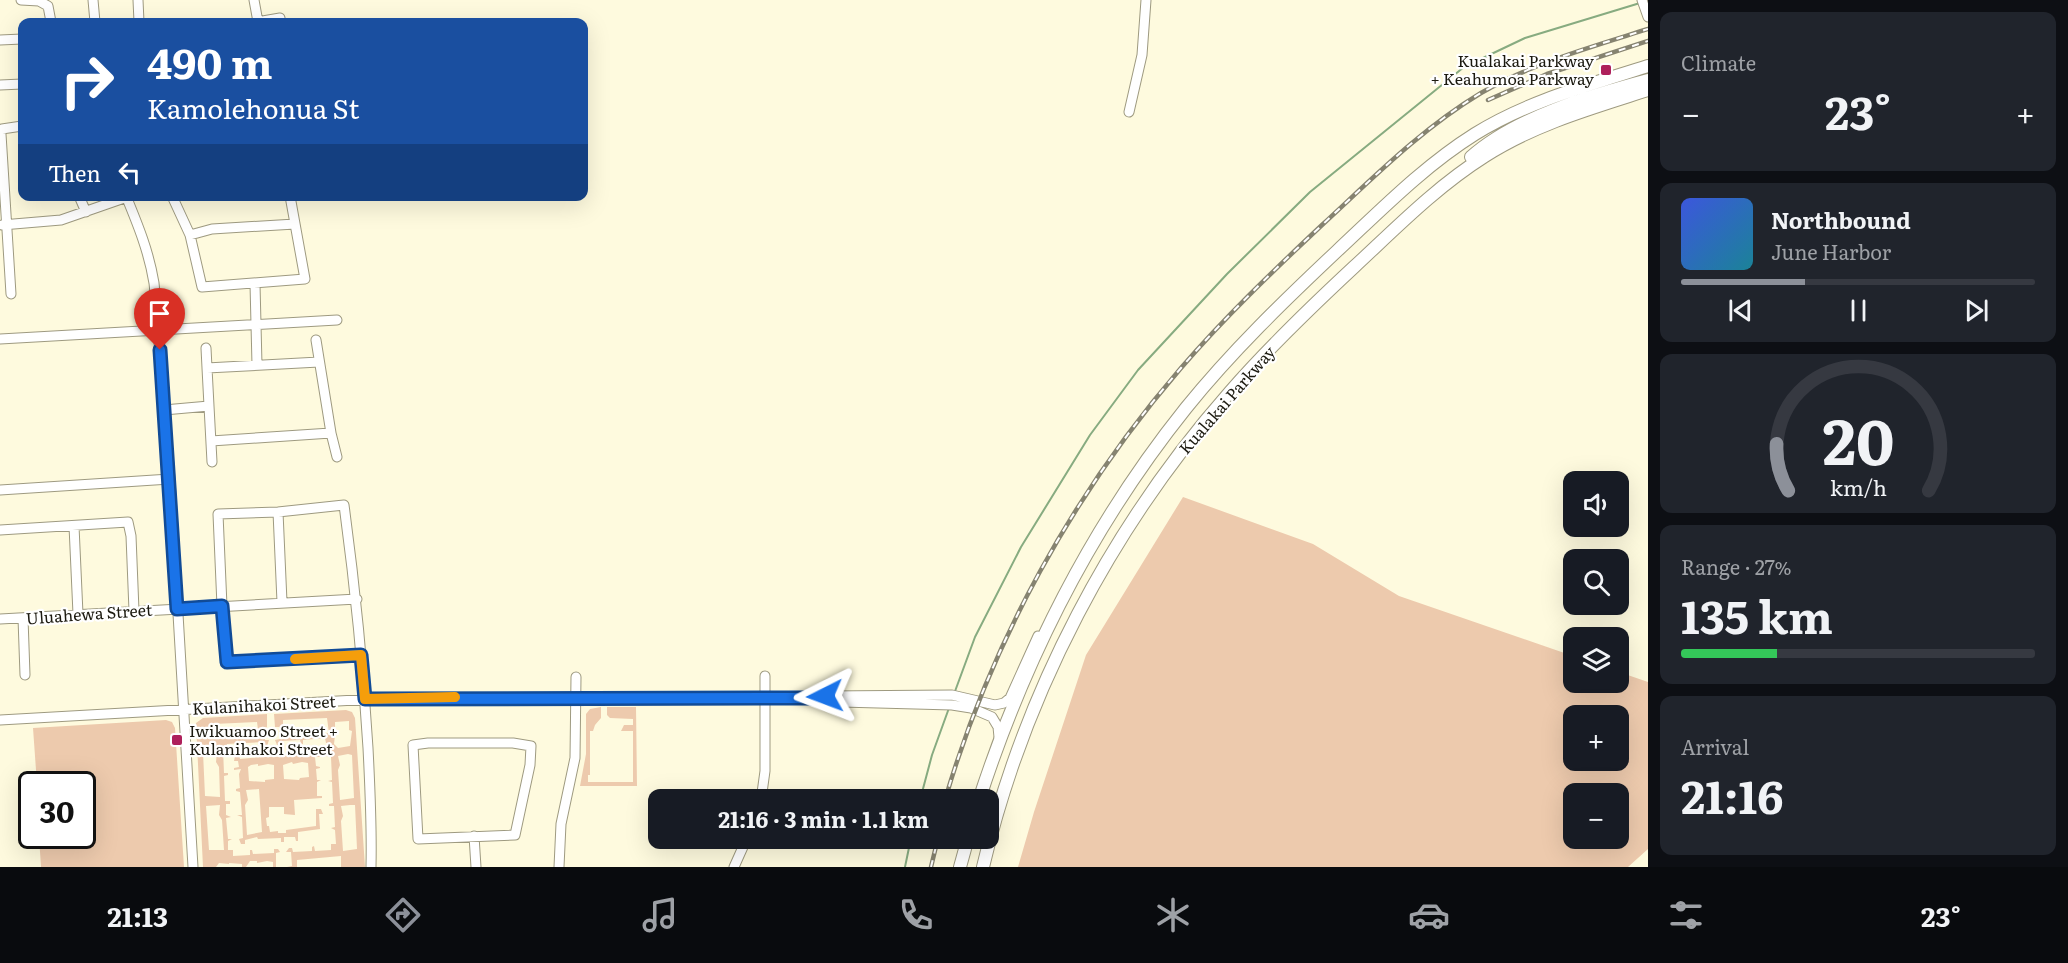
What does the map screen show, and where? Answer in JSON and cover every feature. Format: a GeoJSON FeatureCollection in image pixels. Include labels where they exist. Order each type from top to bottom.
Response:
{"type":"FeatureCollection","features":[{"type":"Feature","properties":{"kind":"main road","name":"Kualakai Parkway"},"geometry":{"type":"LineString","coordinates":[[983,789],[997,746],[1038,647],[1099,531],[1122,495],[1194,398],[1231,355],[1275,310],[1404,189],[1460,144],[1515,113],[1563,93],[1648,66]]}},
{"type":"Feature","properties":{"kind":"main road"},"geometry":{"type":"LineString","coordinates":[[1443,186],[1488,143],[1510,130],[1554,110],[1648,80]]}},
{"type":"Feature","properties":{"kind":"main road","name":"Kualakai Parkway"},"geometry":{"type":"LineString","coordinates":[[983,867],[1007,783],[1044,686],[1085,602],[1140,510],[1178,457],[1252,367],[1308,310],[1443,186],[1486,155],[1520,136],[1576,113],[1648,90]]}},
{"type":"Feature","properties":{"kind":"main road"},"geometry":{"type":"LineString","coordinates":[[960,867],[965,849]]}},
{"type":"Feature","properties":{"kind":"street"},"geometry":{"type":"LineString","coordinates":[[21,0],[39,1],[48,6],[50,18]]}},
{"type":"Feature","properties":{"kind":"street"},"geometry":{"type":"LineString","coordinates":[[93,0],[95,18]]}},
{"type":"Feature","properties":{"kind":"street"},"geometry":{"type":"LineString","coordinates":[[138,0],[139,18]]}},
{"type":"Feature","properties":{"kind":"street"},"geometry":{"type":"LineString","coordinates":[[254,0],[256,18]]}},
{"type":"Feature","properties":{"kind":"street"},"geometry":{"type":"LineString","coordinates":[[1129,112],[1142,55],[1146,0]]}},
{"type":"Feature","properties":{"kind":"street"},"geometry":{"type":"LineString","coordinates":[[1642,0],[1648,17]]}},
{"type":"Feature","properties":{"kind":"street"},"geometry":{"type":"LineString","coordinates":[[0,40],[18,39]]}},
{"type":"Feature","properties":{"kind":"street"},"geometry":{"type":"LineString","coordinates":[[0,85],[18,84]]}},
{"type":"Feature","properties":{"kind":"street"},"geometry":{"type":"LineString","coordinates":[[11,294],[3,225],[0,134],[2,129],[18,127]]}},
{"type":"Feature","properties":{"kind":"street"},"geometry":{"type":"LineString","coordinates":[[81,201],[86,212]]}},
{"type":"Feature","properties":{"kind":"street"},"geometry":{"type":"LineString","coordinates":[[3,225],[61,220],[117,201]]}},
{"type":"Feature","properties":{"kind":"street"},"geometry":{"type":"LineString","coordinates":[[130,201],[146,244],[154,284],[170,479],[193,867]]}},
{"type":"Feature","properties":{"kind":"street"},"geometry":{"type":"LineString","coordinates":[[174,201],[190,235],[202,287],[304,279],[291,201]]}},
{"type":"Feature","properties":{"kind":"street"},"geometry":{"type":"LineString","coordinates":[[190,235],[212,229],[295,224]]}},
{"type":"Feature","properties":{"kind":"street"},"geometry":{"type":"LineString","coordinates":[[255,284],[257,365]]}},
{"type":"Feature","properties":{"kind":"street"},"geometry":{"type":"LineString","coordinates":[[0,339],[337,320]]}},
{"type":"Feature","properties":{"kind":"street"},"geometry":{"type":"LineString","coordinates":[[316,340],[337,457]]}},
{"type":"Feature","properties":{"kind":"street"},"geometry":{"type":"LineString","coordinates":[[206,348],[212,462]]}},
{"type":"Feature","properties":{"kind":"street"},"geometry":{"type":"LineString","coordinates":[[207,368],[319,362]]}},
{"type":"Feature","properties":{"kind":"street"},"geometry":{"type":"LineString","coordinates":[[164,410],[209,406]]}},
{"type":"Feature","properties":{"kind":"street"},"geometry":{"type":"LineString","coordinates":[[211,441],[331,433]]}},
{"type":"Feature","properties":{"kind":"street"},"geometry":{"type":"LineString","coordinates":[[0,490],[170,479]]}},
{"type":"Feature","properties":{"kind":"street"},"geometry":{"type":"LineString","coordinates":[[361,655],[227,662],[218,513],[278,512],[344,505],[357,599],[365,699],[371,813],[371,867]]}},
{"type":"Feature","properties":{"kind":"street"},"geometry":{"type":"LineString","coordinates":[[278,512],[282,602]]}},
{"type":"Feature","properties":{"kind":"street"},"geometry":{"type":"LineString","coordinates":[[0,530],[128,522],[131,536],[134,611]]}},
{"type":"Feature","properties":{"kind":"street"},"geometry":{"type":"LineString","coordinates":[[74,526],[78,614]]}},
{"type":"Feature","properties":{"kind":"street","name":"Kulanihakoi Street"},"geometry":{"type":"LineString","coordinates":[[817,698],[843,694],[957,695],[998,705],[1010,698],[1037,638],[1063,596]]}},
{"type":"Feature","properties":{"kind":"street","name":"Uluahewa Street"},"geometry":{"type":"LineString","coordinates":[[0,620],[357,599]]}},
{"type":"Feature","properties":{"kind":"street"},"geometry":{"type":"LineString","coordinates":[[24,618],[25,675]]}},
{"type":"Feature","properties":{"kind":"street"},"geometry":{"type":"LineString","coordinates":[[763,789],[765,771],[765,676]]}},
{"type":"Feature","properties":{"kind":"street"},"geometry":{"type":"LineString","coordinates":[[559,867],[561,824],[575,758],[576,677]]}},
{"type":"Feature","properties":{"kind":"street","name":"Kulanihakoi Street"},"geometry":{"type":"LineString","coordinates":[[0,720],[365,699],[817,698],[841,702],[957,706],[983,712],[991,716],[998,724],[1000,734],[997,746]]}},
{"type":"Feature","properties":{"kind":"street"},"geometry":{"type":"LineString","coordinates":[[513,743],[531,746],[530,765],[515,835],[474,836],[418,839],[413,744],[513,743]]}},
{"type":"Feature","properties":{"kind":"street"},"geometry":{"type":"LineString","coordinates":[[371,813],[379,867]]}},
{"type":"Feature","properties":{"kind":"street"},"geometry":{"type":"LineString","coordinates":[[474,836],[476,867]]}},
{"type":"Feature","properties":{"kind":"street"},"geometry":{"type":"LineString","coordinates":[[734,867],[742,849]]}},
{"type":"Feature","properties":{"kind":"shaded area"},"geometry":{"type":"Polygon","coordinates":[[[1183,497],[1313,544],[1399,596],[1563,653],[1563,693],[1629,693],[1629,675],[1648,682],[1648,849],[1628,867],[1018,867],[1086,655],[1183,497]]]}},
{"type":"Feature","properties":{"kind":"shaded area"},"geometry":{"type":"Polygon","coordinates":[[[601,707],[601,718],[593,731],[590,731],[588,782],[633,782],[633,731],[621,731],[624,725],[633,725],[633,719],[610,718],[607,715],[607,707],[636,707],[637,786],[580,786],[586,754],[586,714],[590,709],[601,707]]]}},
{"type":"Feature","properties":{"kind":"shaded area"},"geometry":{"type":"Polygon","coordinates":[[[346,710],[352,712],[355,718],[365,867],[341,867],[341,856],[297,860],[297,867],[287,867],[292,866],[291,852],[286,852],[289,848],[292,848],[293,852],[312,851],[314,846],[315,851],[331,850],[331,844],[336,844],[335,830],[331,828],[335,827],[334,806],[329,806],[333,803],[332,782],[328,781],[332,780],[331,757],[326,756],[330,753],[330,743],[326,743],[325,738],[303,740],[303,744],[300,740],[282,741],[282,745],[277,745],[275,740],[280,739],[279,727],[275,727],[274,714],[346,710]],[[327,718],[283,720],[283,732],[329,733],[327,718]],[[349,721],[335,722],[334,744],[338,748],[350,746],[352,731],[349,730],[349,721]],[[352,755],[338,756],[340,800],[354,798],[352,755]],[[355,805],[341,806],[343,851],[357,849],[355,805]]]}},
{"type":"Feature","properties":{"kind":"shaded area"},"geometry":{"type":"Polygon","coordinates":[[[267,714],[267,727],[264,728],[265,740],[269,740],[267,746],[263,746],[263,742],[246,743],[246,748],[243,743],[227,744],[227,749],[223,749],[224,773],[228,773],[224,776],[225,801],[230,801],[230,804],[226,804],[226,815],[231,817],[226,818],[228,839],[232,839],[228,841],[228,850],[233,850],[233,856],[250,855],[250,850],[253,854],[274,853],[274,849],[278,849],[280,852],[276,853],[276,867],[273,867],[273,862],[250,861],[246,867],[242,867],[242,864],[219,863],[216,867],[203,867],[196,723],[203,718],[267,714]],[[257,722],[214,724],[214,735],[227,735],[229,738],[259,737],[257,722]],[[203,752],[205,796],[220,797],[217,752],[203,752]],[[220,805],[206,806],[209,850],[224,850],[222,820],[219,815],[220,805]]]}},
{"type":"Feature","properties":{"kind":"shaded area"},"geometry":{"type":"Polygon","coordinates":[[[166,720],[172,722],[175,728],[184,867],[41,867],[40,849],[96,849],[96,771],[36,771],[33,728],[166,720]]]}},
{"type":"Feature","properties":{"kind":"shaded area"},"geometry":{"type":"Polygon","coordinates":[[[314,750],[320,753],[320,757],[315,757],[316,766],[320,767],[316,769],[317,780],[321,780],[317,782],[317,796],[322,796],[322,798],[294,800],[295,815],[284,814],[284,807],[269,807],[269,817],[266,818],[270,832],[286,833],[286,830],[316,826],[316,809],[321,809],[323,814],[319,814],[320,829],[298,832],[298,841],[295,837],[284,837],[284,842],[281,842],[281,838],[258,839],[257,837],[245,840],[245,844],[241,844],[239,839],[243,838],[242,817],[237,815],[242,815],[240,792],[236,789],[240,788],[241,769],[234,770],[239,767],[238,761],[234,761],[235,756],[239,754],[240,759],[262,757],[264,753],[264,757],[271,757],[271,753],[274,752],[275,757],[281,756],[281,752],[284,752],[284,756],[314,754],[314,750]],[[292,762],[283,765],[284,779],[299,780],[309,777],[308,763],[293,764],[292,762]],[[274,765],[248,767],[249,781],[265,782],[265,780],[274,779],[274,765]],[[259,789],[246,790],[247,835],[262,832],[259,789]]]}},
{"type":"Feature","properties":{"kind":"waterway"},"geometry":{"type":"LineString","coordinates":[[954,694],[975,637],[1021,547],[1090,435],[1138,370],[1227,274],[1310,192],[1464,67],[1525,38],[1640,3]]}},
{"type":"Feature","properties":{"kind":"waterway"},"geometry":{"type":"LineString","coordinates":[[923,789],[949,708]]}},
{"type":"Feature","properties":{"kind":"waterway"},"geometry":{"type":"LineString","coordinates":[[905,867],[909,849]]}},
{"type":"Feature","properties":{"kind":"railway"},"geometry":{"type":"LineString","coordinates":[[949,789],[986,683],[1040,571],[1071,518],[1105,466],[1142,416],[1181,368],[1232,312],[1398,155],[1459,107],[1501,82],[1542,64],[1648,29]]}},
{"type":"Feature","properties":{"kind":"railway"},"geometry":{"type":"LineString","coordinates":[[1488,100],[1547,74],[1648,41]]}},
{"type":"Feature","properties":{"kind":"railway"},"geometry":{"type":"LineString","coordinates":[[931,867],[935,849]]}},
{"type":"Feature","properties":{"kind":"slow traffic"},"geometry":{"type":"LineString","coordinates":[[295,659],[361,655],[365,699],[455,697]]}},
{"type":"Feature","properties":{"kind":"place","name":"Kualakai Parkway + Keahumoa Parkway"},"geometry":{"type":"Point","coordinates":[1606,70]}},
{"type":"Feature","properties":{"kind":"place","name":"Iwikuamoo Street + Kulanihakoi Street"},"geometry":{"type":"Point","coordinates":[177,740]}},
{"type":"Feature","properties":{"kind":"route"},"geometry":{"type":"LineString","coordinates":[[160,350],[177,609],[222,606],[227,662],[361,655],[365,699],[420,697],[817,698],[825,696]]}}]}
